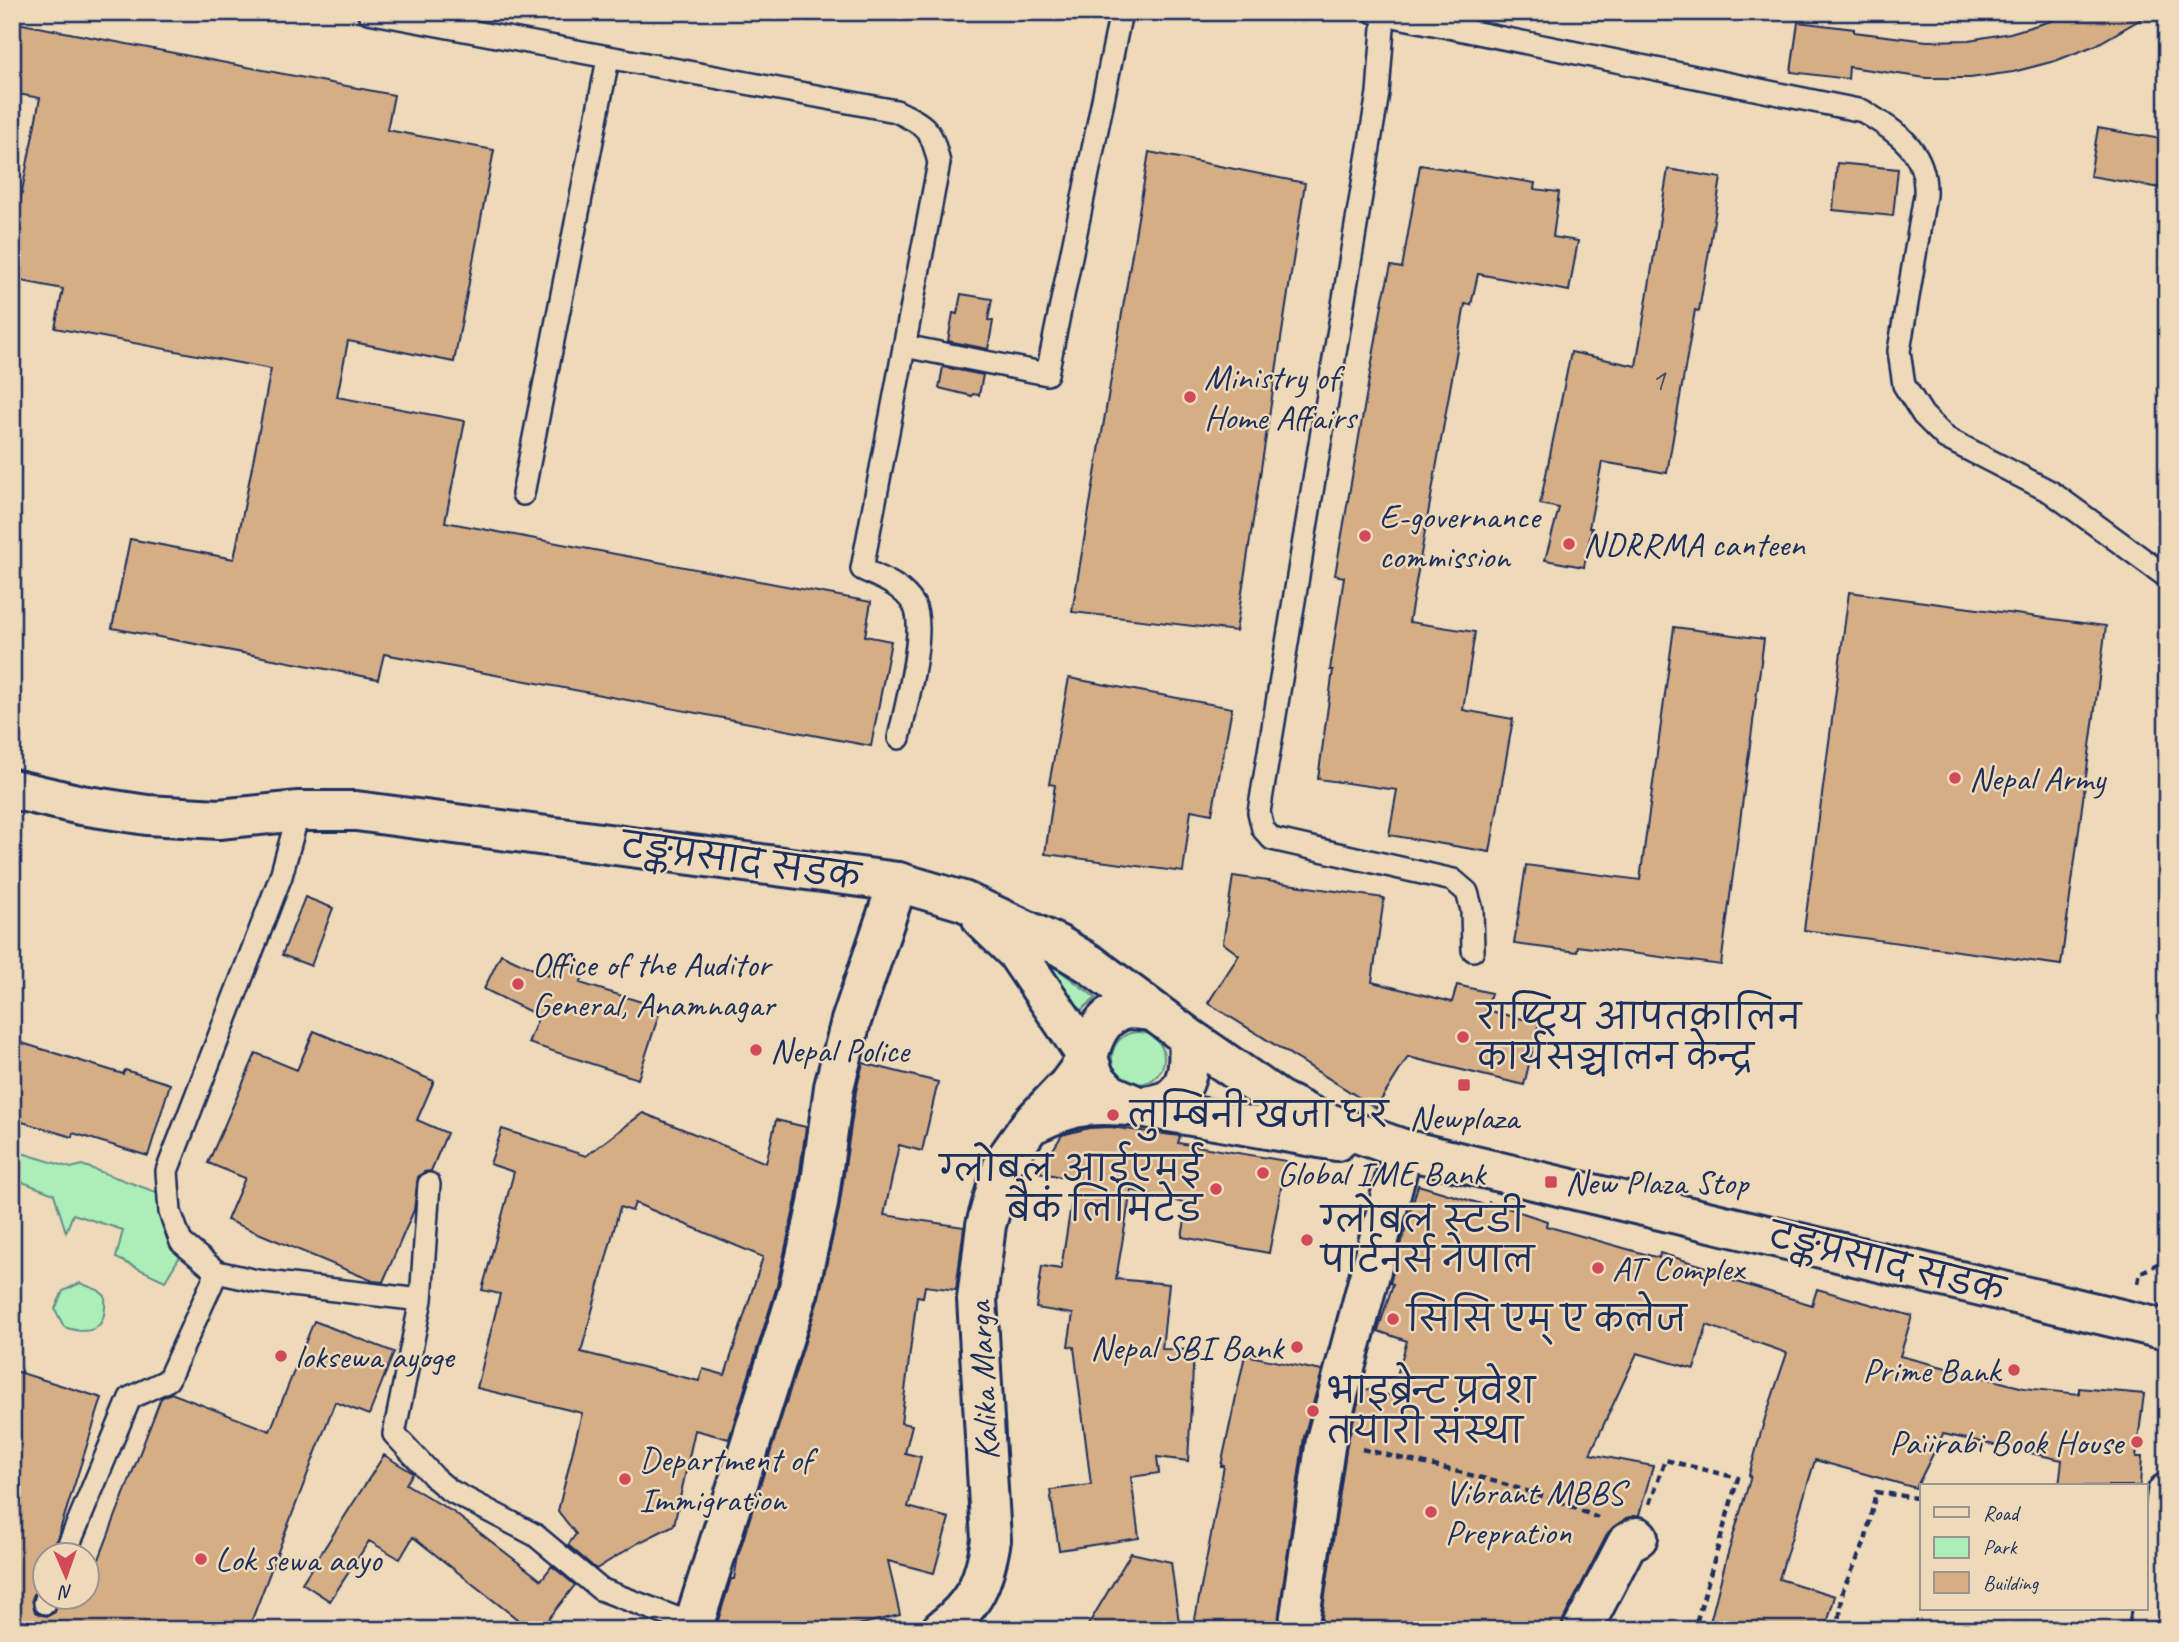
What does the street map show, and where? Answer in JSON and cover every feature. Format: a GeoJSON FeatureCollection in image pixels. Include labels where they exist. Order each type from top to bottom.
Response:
{"type":"FeatureCollection","features":[{"type":"Feature","properties":{"kind":"street","name":"टङ्कप्रसाद सडक"},"geometry":{"type":"LineString","coordinates":[[12,789],[80,805],[147,815],[219,819],[299,811],[356,811],[898,882],[963,901],[1058,945],[1090,964],[1151,1011],[1279,1100],[1317,1119],[1403,1149]]}},
{"type":"Feature","properties":{"kind":"street"},"geometry":{"type":"LineString","coordinates":[[694,1627],[798,1292],[818,1204],[834,1087],[851,1021],[898,882]]}},
{"type":"Feature","properties":{"kind":"street","name":"टङ्कप्रसाद सडक"},"geometry":{"type":"LineString","coordinates":[[963,901],[1016,952],[1088,1058],[1095,1078],[1110,1094],[1140,1107],[1290,1134],[1403,1149],[2167,1330]]}},
{"type":"Feature","properties":{"kind":"street"},"geometry":{"type":"LineString","coordinates":[[1088,1058],[1093,1038],[1103,1022],[1124,1010],[1151,1011]]}},
{"type":"Feature","properties":{"kind":"street"},"geometry":{"type":"LineString","coordinates":[[1140,1107],[1168,1100],[1183,1085],[1190,1065],[1188,1037]]}},
{"type":"Feature","properties":{"kind":"street","name":"Kalika Marga"},"geometry":{"type":"LineString","coordinates":[[941,1630],[961,1614],[976,1594],[985,1571],[991,1540],[976,1299],[986,1225],[1004,1162],[1030,1125],[1068,1085],[1088,1058]]}},
{"type":"Feature","properties":{"kind":"street","name":"Kalika Marga"},"geometry":{"type":"LineString","coordinates":[[1030,1125],[1064,1109],[1097,1103],[1140,1107]]}},
{"type":"Feature","properties":{"kind":"street"},"geometry":{"type":"LineString","coordinates":[[1298,1630],[1326,1440],[1403,1149]]}},
{"type":"Feature","properties":{"kind":"street"},"geometry":{"type":"LineString","coordinates":[[2150,1630],[2167,1493]]}},
{"type":"Feature","properties":{"kind":"street"},"geometry":{"type":"LineString","coordinates":[[1582,1630],[1627,1543],[1638,1536]]}},
{"type":"Feature","properties":{"kind":"lane"},"geometry":{"type":"LineString","coordinates":[[368,12],[896,111],[922,124],[933,139],[939,163],[862,569],[898,587],[915,606],[919,631],[899,738]]}},
{"type":"Feature","properties":{"kind":"lane"},"geometry":{"type":"LineString","coordinates":[[904,346],[1047,374],[1121,12]]}},
{"type":"Feature","properties":{"kind":"lane"},"geometry":{"type":"LineString","coordinates":[[1472,950],[1472,910],[1467,892],[1453,880],[1272,839],[1263,828],[1259,812],[1378,93],[1379,13],[1863,111],[1901,136],[1916,154],[1926,175],[1899,351],[1904,385],[1923,415],[1946,438],[2051,492],[2167,577]]}},
{"type":"Feature","properties":{"kind":"lane"},"geometry":{"type":"LineString","coordinates":[[523,494],[608,59]]}},
{"type":"Feature","properties":{"kind":"lane"},"geometry":{"type":"LineString","coordinates":[[299,811],[281,876],[167,1171],[170,1212],[181,1241],[217,1272],[257,1281],[421,1300]]}},
{"type":"Feature","properties":{"kind":"lane"},"geometry":{"type":"LineString","coordinates":[[429,1184],[421,1300],[394,1434],[449,1490],[535,1535],[600,1589],[694,1627]]}},
{"type":"Feature","properties":{"kind":"lane"},"geometry":{"type":"LineString","coordinates":[[71,1540],[130,1398],[168,1380],[217,1272]]}},
{"type":"Feature","properties":{"kind":"lane"},"geometry":{"type":"LineString","coordinates":[[2138,1630],[2140,1610]]}},
{"type":"Feature","properties":{"kind":"path"},"geometry":{"type":"LineString","coordinates":[[1326,1440],[1484,1479],[1564,1503],[1638,1536],[1665,1460],[1738,1478],[1695,1627],[1716,1630]]}},
{"type":"Feature","properties":{"kind":"path"},"geometry":{"type":"LineString","coordinates":[[1838,1630],[1843,1590],[1866,1542],[1876,1492],[1920,1499]]}},
{"type":"Feature","properties":{"kind":"green space"},"geometry":{"type":"Polygon","coordinates":[[[1047,961],[1096,998],[1080,1011],[1047,961]]]}},
{"type":"Feature","properties":{"kind":"green space"},"geometry":{"type":"Polygon","coordinates":[[[1138,1032],[1148,1034],[1156,1040],[1162,1048],[1162,1068],[1156,1076],[1148,1082],[1138,1084],[1128,1082],[1120,1076],[1114,1068],[1112,1058],[1114,1048],[1120,1040],[1128,1034],[1138,1032]]]}},
{"type":"Feature","properties":{"kind":"green space"},"geometry":{"type":"Polygon","coordinates":[[[12,1150],[71,1168],[82,1165],[164,1195],[158,1205],[185,1248],[165,1281],[116,1258],[123,1230],[73,1214],[66,1232],[54,1194],[12,1178],[12,1150]]]}},
{"type":"Feature","properties":{"kind":"green space"},"geometry":{"type":"Polygon","coordinates":[[[80,1283],[105,1296],[104,1316],[101,1323],[91,1330],[64,1327],[55,1309],[63,1291],[80,1283]]]}},
{"type":"Feature","properties":{"kind":"building"},"geometry":{"type":"Polygon","coordinates":[[[2068,12],[2153,12],[2096,45],[2055,61],[2013,72],[1970,78],[1926,78],[1849,67],[1848,79],[1791,72],[1798,22],[1927,41],[1969,40],[2010,33],[2051,21],[2068,12]]]}},
{"type":"Feature","properties":{"kind":"building"},"geometry":{"type":"Polygon","coordinates":[[[12,22],[394,95],[387,130],[494,150],[454,362],[348,341],[337,397],[465,421],[445,522],[871,602],[865,636],[891,641],[871,746],[384,654],[378,679],[112,628],[130,539],[234,559],[271,369],[55,328],[63,289],[12,279],[12,243],[40,98],[12,93],[12,22]]]}},
{"type":"Feature","properties":{"kind":"building"},"geometry":{"type":"Polygon","coordinates":[[[2098,128],[2167,140],[2167,189],[2090,176],[2098,128]]]}},
{"type":"Feature","properties":{"kind":"building","name":"Ministry of Home Affairs"},"geometry":{"type":"Polygon","coordinates":[[[1149,152],[1305,183],[1236,631],[1072,612],[1149,152]]]}},
{"type":"Feature","properties":{"kind":"building"},"geometry":{"type":"Polygon","coordinates":[[[1837,163],[1898,169],[1893,216],[1833,210],[1837,163]]]}},
{"type":"Feature","properties":{"kind":"building"},"geometry":{"type":"Polygon","coordinates":[[[1420,165],[1535,183],[1534,189],[1559,192],[1553,237],[1578,241],[1569,291],[1478,274],[1471,305],[1465,304],[1409,622],[1475,632],[1463,710],[1513,719],[1490,852],[1389,835],[1397,790],[1318,779],[1344,577],[1335,575],[1383,299],[1391,266],[1402,268],[1420,165]]]}},
{"type":"Feature","properties":{"kind":"building"},"geometry":{"type":"Polygon","coordinates":[[[1668,169],[1721,178],[1699,311],[1695,310],[1667,473],[1602,462],[1584,567],[1545,560],[1559,508],[1540,504],[1571,352],[1636,366],[1668,169]]]}},
{"type":"Feature","properties":{"kind":"building"},"geometry":{"type":"Polygon","coordinates":[[[961,294],[992,299],[988,320],[993,321],[988,349],[948,341],[953,313],[957,314],[961,294]]]}},
{"type":"Feature","properties":{"kind":"building"},"geometry":{"type":"Polygon","coordinates":[[[943,367],[983,375],[979,395],[972,396],[939,388],[943,367]]]}},
{"type":"Feature","properties":{"kind":"building","name":"Nepal Army"},"geometry":{"type":"Polygon","coordinates":[[[1849,592],[2106,626],[2061,965],[1804,930],[1849,592]]]}},
{"type":"Feature","properties":{"kind":"building"},"geometry":{"type":"Polygon","coordinates":[[[1674,627],[1764,639],[1721,965],[1578,946],[1577,952],[1514,944],[1526,865],[1640,880],[1674,627]]]}},
{"type":"Feature","properties":{"kind":"building"},"geometry":{"type":"Polygon","coordinates":[[[1069,678],[1232,708],[1212,814],[1191,810],[1183,872],[1045,854],[1055,785],[1049,784],[1069,678]]]}},
{"type":"Feature","properties":{"kind":"building"},"geometry":{"type":"Polygon","coordinates":[[[1233,876],[1384,898],[1372,982],[1452,1002],[1457,985],[1491,993],[1486,1010],[1539,1023],[1524,1085],[1408,1057],[1376,1108],[1208,1003],[1239,955],[1223,943],[1233,876]]]}},
{"type":"Feature","properties":{"kind":"building"},"geometry":{"type":"Polygon","coordinates":[[[305,897],[333,908],[311,966],[282,955],[305,897]]]}},
{"type":"Feature","properties":{"kind":"building"},"geometry":{"type":"Polygon","coordinates":[[[501,954],[548,976],[558,955],[587,969],[580,983],[661,1008],[638,1079],[528,1043],[539,1016],[484,989],[501,954]]]}},
{"type":"Feature","properties":{"kind":"building"},"geometry":{"type":"Polygon","coordinates":[[[314,1031],[434,1081],[417,1120],[447,1133],[431,1171],[418,1177],[414,1210],[383,1282],[373,1281],[227,1220],[245,1178],[208,1163],[256,1053],[297,1070],[314,1031]]]}},
{"type":"Feature","properties":{"kind":"building"},"geometry":{"type":"Polygon","coordinates":[[[12,1040],[123,1074],[125,1070],[170,1084],[148,1156],[73,1133],[72,1137],[12,1119],[12,1040]]]}},
{"type":"Feature","properties":{"kind":"building"},"geometry":{"type":"Polygon","coordinates":[[[863,1063],[938,1082],[922,1151],[899,1145],[884,1215],[964,1227],[956,1290],[925,1286],[923,1297],[917,1296],[901,1423],[912,1425],[905,1453],[921,1457],[908,1507],[949,1518],[934,1573],[888,1561],[900,1615],[837,1630],[715,1630],[731,1579],[734,1579],[738,1556],[819,1297],[839,1209],[856,1091],[863,1063]]]}},
{"type":"Feature","properties":{"kind":"building"},"geometry":{"type":"Polygon","coordinates":[[[643,1113],[766,1163],[776,1120],[806,1127],[796,1200],[777,1286],[729,1439],[695,1430],[674,1525],[596,1569],[568,1545],[576,1534],[558,1511],[582,1413],[477,1388],[500,1294],[482,1290],[514,1172],[490,1164],[502,1129],[586,1156],[643,1113]],[[635,1203],[632,1211],[620,1207],[581,1352],[699,1381],[703,1369],[725,1375],[763,1257],[635,1203]]]}},
{"type":"Feature","properties":{"kind":"building"},"geometry":{"type":"Polygon","coordinates":[[[1110,1127],[1180,1136],[1178,1143],[1286,1161],[1269,1253],[1182,1237],[1188,1204],[1131,1190],[1116,1279],[1169,1284],[1162,1349],[1194,1350],[1188,1461],[1157,1457],[1159,1473],[1131,1477],[1139,1538],[1059,1550],[1050,1490],[1091,1485],[1074,1347],[1068,1346],[1073,1314],[1036,1308],[1042,1266],[1061,1269],[1075,1180],[1039,1172],[1062,1135],[1089,1128],[1110,1127]]]}},
{"type":"Feature","properties":{"kind":"building"},"geometry":{"type":"Polygon","coordinates":[[[1418,1185],[1488,1206],[1489,1202],[1547,1221],[1546,1226],[1659,1258],[1660,1253],[1723,1272],[1721,1277],[1812,1305],[1817,1289],[1912,1316],[1900,1356],[2024,1388],[2079,1394],[2079,1388],[2144,1394],[2136,1457],[2142,1457],[2140,1484],[2059,1484],[2062,1460],[1943,1434],[1916,1488],[1815,1460],[1779,1579],[1835,1596],[1825,1630],[1708,1630],[1765,1418],[1787,1353],[1707,1325],[1694,1369],[1637,1353],[1590,1454],[1653,1466],[1639,1515],[1626,1518],[1608,1533],[1560,1630],[1320,1630],[1347,1444],[1362,1388],[1391,1396],[1407,1341],[1378,1331],[1393,1284],[1390,1283],[1418,1185]]]}},
{"type":"Feature","properties":{"kind":"building"},"geometry":{"type":"Polygon","coordinates":[[[314,1321],[394,1352],[369,1415],[335,1402],[248,1630],[42,1630],[12,1620],[12,1370],[102,1398],[57,1540],[32,1540],[32,1610],[41,1615],[48,1616],[56,1610],[102,1610],[102,1551],[161,1398],[171,1393],[270,1431],[314,1321]]]}},
{"type":"Feature","properties":{"kind":"building"},"geometry":{"type":"Polygon","coordinates":[[[1245,1355],[1322,1371],[1304,1437],[1277,1630],[1193,1630],[1224,1466],[1221,1466],[1245,1355]]]}},
{"type":"Feature","properties":{"kind":"building"},"geometry":{"type":"Polygon","coordinates":[[[384,1455],[413,1473],[406,1484],[453,1512],[541,1580],[552,1566],[575,1585],[540,1630],[531,1630],[413,1537],[400,1559],[369,1541],[330,1601],[302,1583],[384,1455]]]}},
{"type":"Feature","properties":{"kind":"building"},"geometry":{"type":"Polygon","coordinates":[[[1131,1553],[1171,1562],[1180,1630],[1085,1630],[1131,1553]]]}},
{"type":"Feature","properties":{"kind":"place","name":"Ministry of Home Affairs"},"geometry":{"type":"Point","coordinates":[1190,397]}},
{"type":"Feature","properties":{"kind":"place","name":"E-governance commission"},"geometry":{"type":"Point","coordinates":[1365,536]}},
{"type":"Feature","properties":{"kind":"place","name":"NDRRMA canteen"},"geometry":{"type":"Point","coordinates":[1569,544]}},
{"type":"Feature","properties":{"kind":"place","name":"Nepal Army"},"geometry":{"type":"Point","coordinates":[1955,778]}},
{"type":"Feature","properties":{"kind":"place","name":"Office of the Auditor General, Anamnagar"},"geometry":{"type":"Point","coordinates":[518,984]}},
{"type":"Feature","properties":{"kind":"place","name":"राष्ट्रिय आपतकालिन कार्यसञ्चालन केन्द्र"},"geometry":{"type":"Point","coordinates":[1463,1037]}},
{"type":"Feature","properties":{"kind":"place","name":"Nepal Police"},"geometry":{"type":"Point","coordinates":[756,1050]}},
{"type":"Feature","properties":{"kind":"place","name":"Newplaza"},"geometry":{"type":"Point","coordinates":[1464,1085]}},
{"type":"Feature","properties":{"kind":"place","name":"लुम्बिनी खजा घर"},"geometry":{"type":"Point","coordinates":[1113,1115]}},
{"type":"Feature","properties":{"kind":"place","name":"Global IME Bank"},"geometry":{"type":"Point","coordinates":[1263,1173]}},
{"type":"Feature","properties":{"kind":"place","name":"New Plaza Stop"},"geometry":{"type":"Point","coordinates":[1551,1182]}},
{"type":"Feature","properties":{"kind":"place","name":"ग्लोबल आईएमई बैकं लिमिटेड"},"geometry":{"type":"Point","coordinates":[1216,1189]}},
{"type":"Feature","properties":{"kind":"place","name":"ग्लोबल स्टडी पार्टनर्स नेपाल"},"geometry":{"type":"Point","coordinates":[1307,1240]}},
{"type":"Feature","properties":{"kind":"place","name":"AT Complex"},"geometry":{"type":"Point","coordinates":[1598,1268]}},
{"type":"Feature","properties":{"kind":"place","name":"सिसि एम् ए कलेज"},"geometry":{"type":"Point","coordinates":[1393,1319]}},
{"type":"Feature","properties":{"kind":"place","name":"Nepal SBI Bank"},"geometry":{"type":"Point","coordinates":[1297,1347]}},
{"type":"Feature","properties":{"kind":"place","name":"loksewa ayoge"},"geometry":{"type":"Point","coordinates":[281,1356]}},
{"type":"Feature","properties":{"kind":"place","name":"Prime Bank"},"geometry":{"type":"Point","coordinates":[2014,1370]}},
{"type":"Feature","properties":{"kind":"place","name":"भाइब्रेन्ट प्रवेश तयारी संस्था"},"geometry":{"type":"Point","coordinates":[1313,1411]}},
{"type":"Feature","properties":{"kind":"place","name":"Paiirabi Book House"},"geometry":{"type":"Point","coordinates":[2137,1442]}},
{"type":"Feature","properties":{"kind":"place","name":"Department of Immigration"},"geometry":{"type":"Point","coordinates":[625,1479]}},
{"type":"Feature","properties":{"kind":"place","name":"Vibrant MBBS Prepration"},"geometry":{"type":"Point","coordinates":[1431,1512]}},
{"type":"Feature","properties":{"kind":"place","name":"Lok sewa aayo"},"geometry":{"type":"Point","coordinates":[201,1559]}}]}
